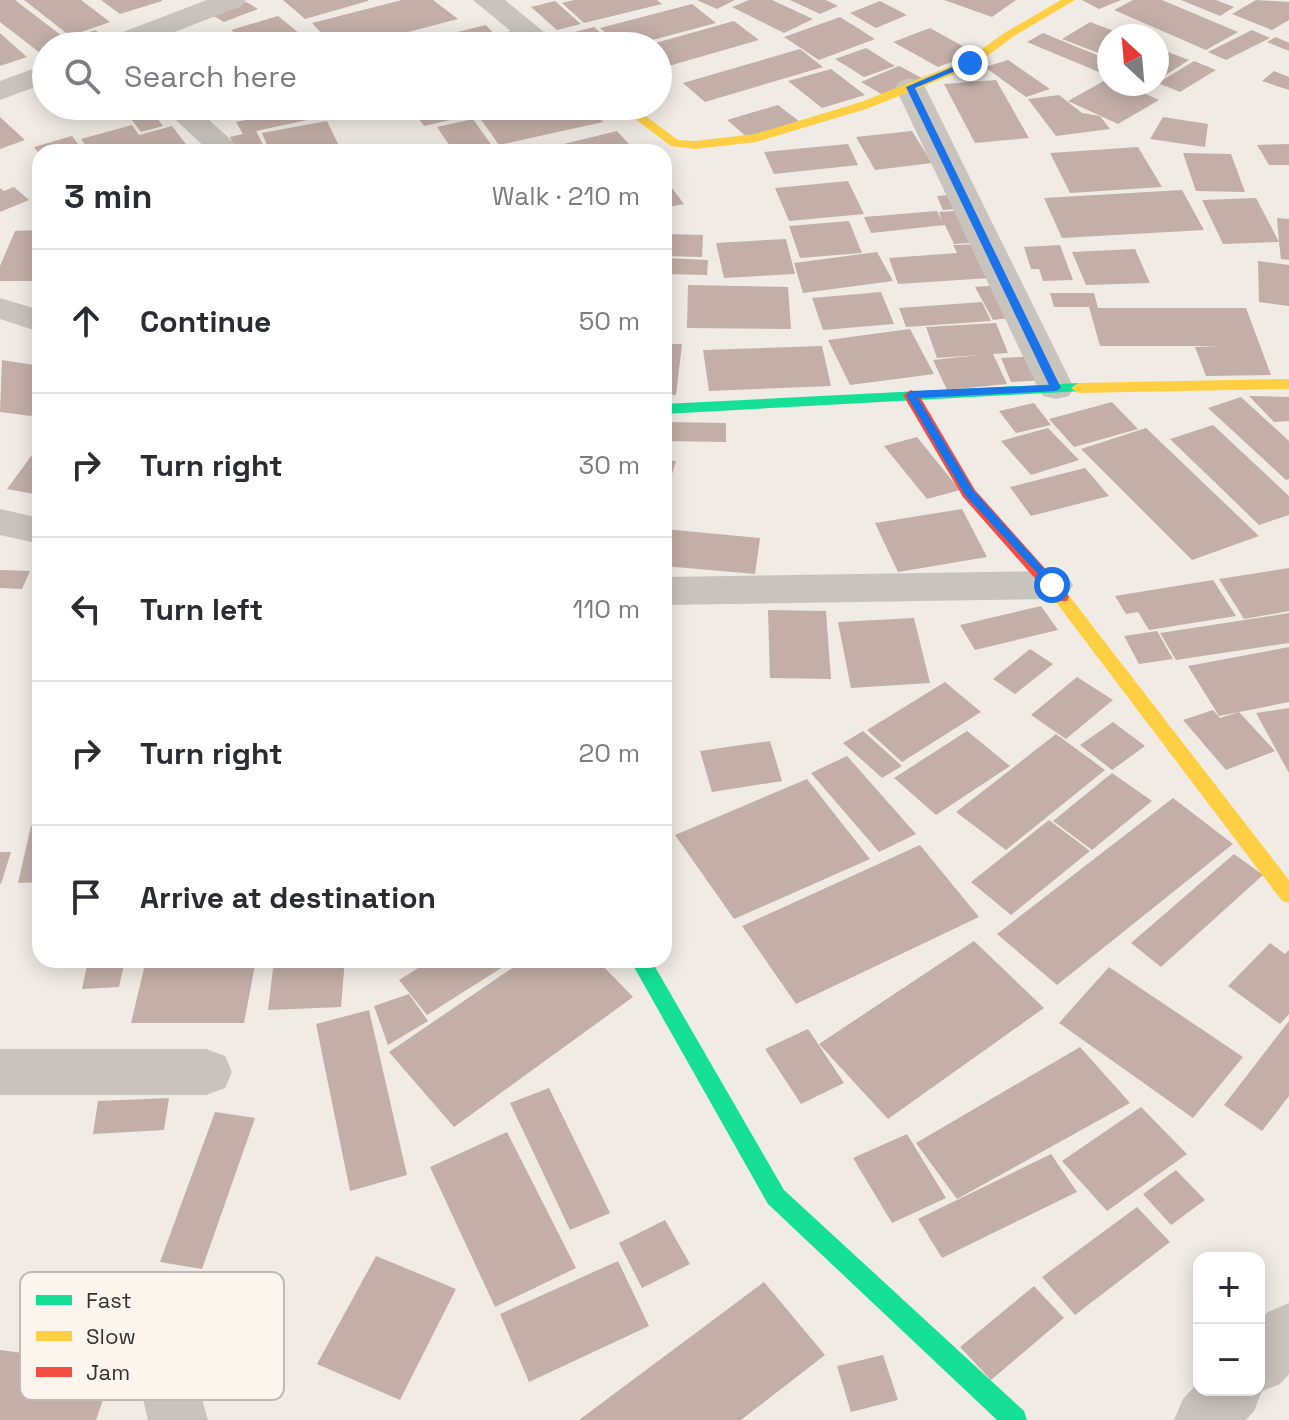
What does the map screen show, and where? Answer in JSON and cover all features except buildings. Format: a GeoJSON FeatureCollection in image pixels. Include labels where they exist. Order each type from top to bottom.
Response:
{"type":"FeatureCollection","features":[{"type":"Feature","properties":{"kind":"street"},"geometry":{"type":"LineString","coordinates":[[149,32],[232,0]]}},
{"type":"Feature","properties":{"kind":"street"},"geometry":{"type":"LineString","coordinates":[[487,0],[529,32]]}},
{"type":"Feature","properties":{"kind":"street"},"geometry":{"type":"LineString","coordinates":[[642,120],[675,143],[695,145],[756,138],[865,105],[970,63],[1059,1]]}},
{"type":"Feature","properties":{"kind":"street"},"geometry":{"type":"LineString","coordinates":[[0,91],[32,83]]}},
{"type":"Feature","properties":{"kind":"street"},"geometry":{"type":"LineString","coordinates":[[910,87],[1056,388]]}},
{"type":"Feature","properties":{"kind":"street"},"geometry":{"type":"LineString","coordinates":[[192,120],[219,144]]}},
{"type":"Feature","properties":{"kind":"street"},"geometry":{"type":"LineString","coordinates":[[0,308],[32,318]]}},
{"type":"Feature","properties":{"kind":"street"},"geometry":{"type":"LineString","coordinates":[[672,409],[1056,388],[1289,384]]}},
{"type":"Feature","properties":{"kind":"street"},"geometry":{"type":"LineString","coordinates":[[911,395],[969,493],[1052,585],[1289,895]]}},
{"type":"Feature","properties":{"kind":"street"},"geometry":{"type":"LineString","coordinates":[[0,522],[32,529]]}},
{"type":"Feature","properties":{"kind":"street"},"geometry":{"type":"LineString","coordinates":[[672,591],[1052,585]]}},
{"type":"Feature","properties":{"kind":"street"},"geometry":{"type":"LineString","coordinates":[[645,968],[776,1197],[1015,1420]]}},
{"type":"Feature","properties":{"kind":"street"},"geometry":{"type":"LineString","coordinates":[[0,1072],[206,1072]]}},
{"type":"Feature","properties":{"kind":"street"},"geometry":{"type":"LineString","coordinates":[[1265,1357],[1289,1332]]}},
{"type":"Feature","properties":{"kind":"street"},"geometry":{"type":"LineString","coordinates":[[1204,1420],[1227,1396]]}},
{"type":"Feature","properties":{"kind":"traffic: fast"},"geometry":{"type":"LineString","coordinates":[[672,409],[1078,388]]}},
{"type":"Feature","properties":{"kind":"traffic: fast"},"geometry":{"type":"LineString","coordinates":[[645,968],[776,1197],[1015,1420]]}},
{"type":"Feature","properties":{"kind":"traffic: slow"},"geometry":{"type":"LineString","coordinates":[[643,120],[675,143],[695,145],[756,138],[865,105],[970,63],[1010,34],[1069,0]]}},
{"type":"Feature","properties":{"kind":"traffic: slow"},"geometry":{"type":"LineString","coordinates":[[1078,388],[1289,384]]}},
{"type":"Feature","properties":{"kind":"traffic: slow"},"geometry":{"type":"LineString","coordinates":[[1061,597],[1289,895]]}},
{"type":"Feature","properties":{"kind":"traffic: jam"},"geometry":{"type":"LineString","coordinates":[[911,395],[969,493],[1061,597]]}},
{"type":"Feature","properties":{"kind":"route"},"geometry":{"type":"LineString","coordinates":[[970,63],[910,87],[1056,388],[911,395],[969,493],[1052,585]]}}]}
